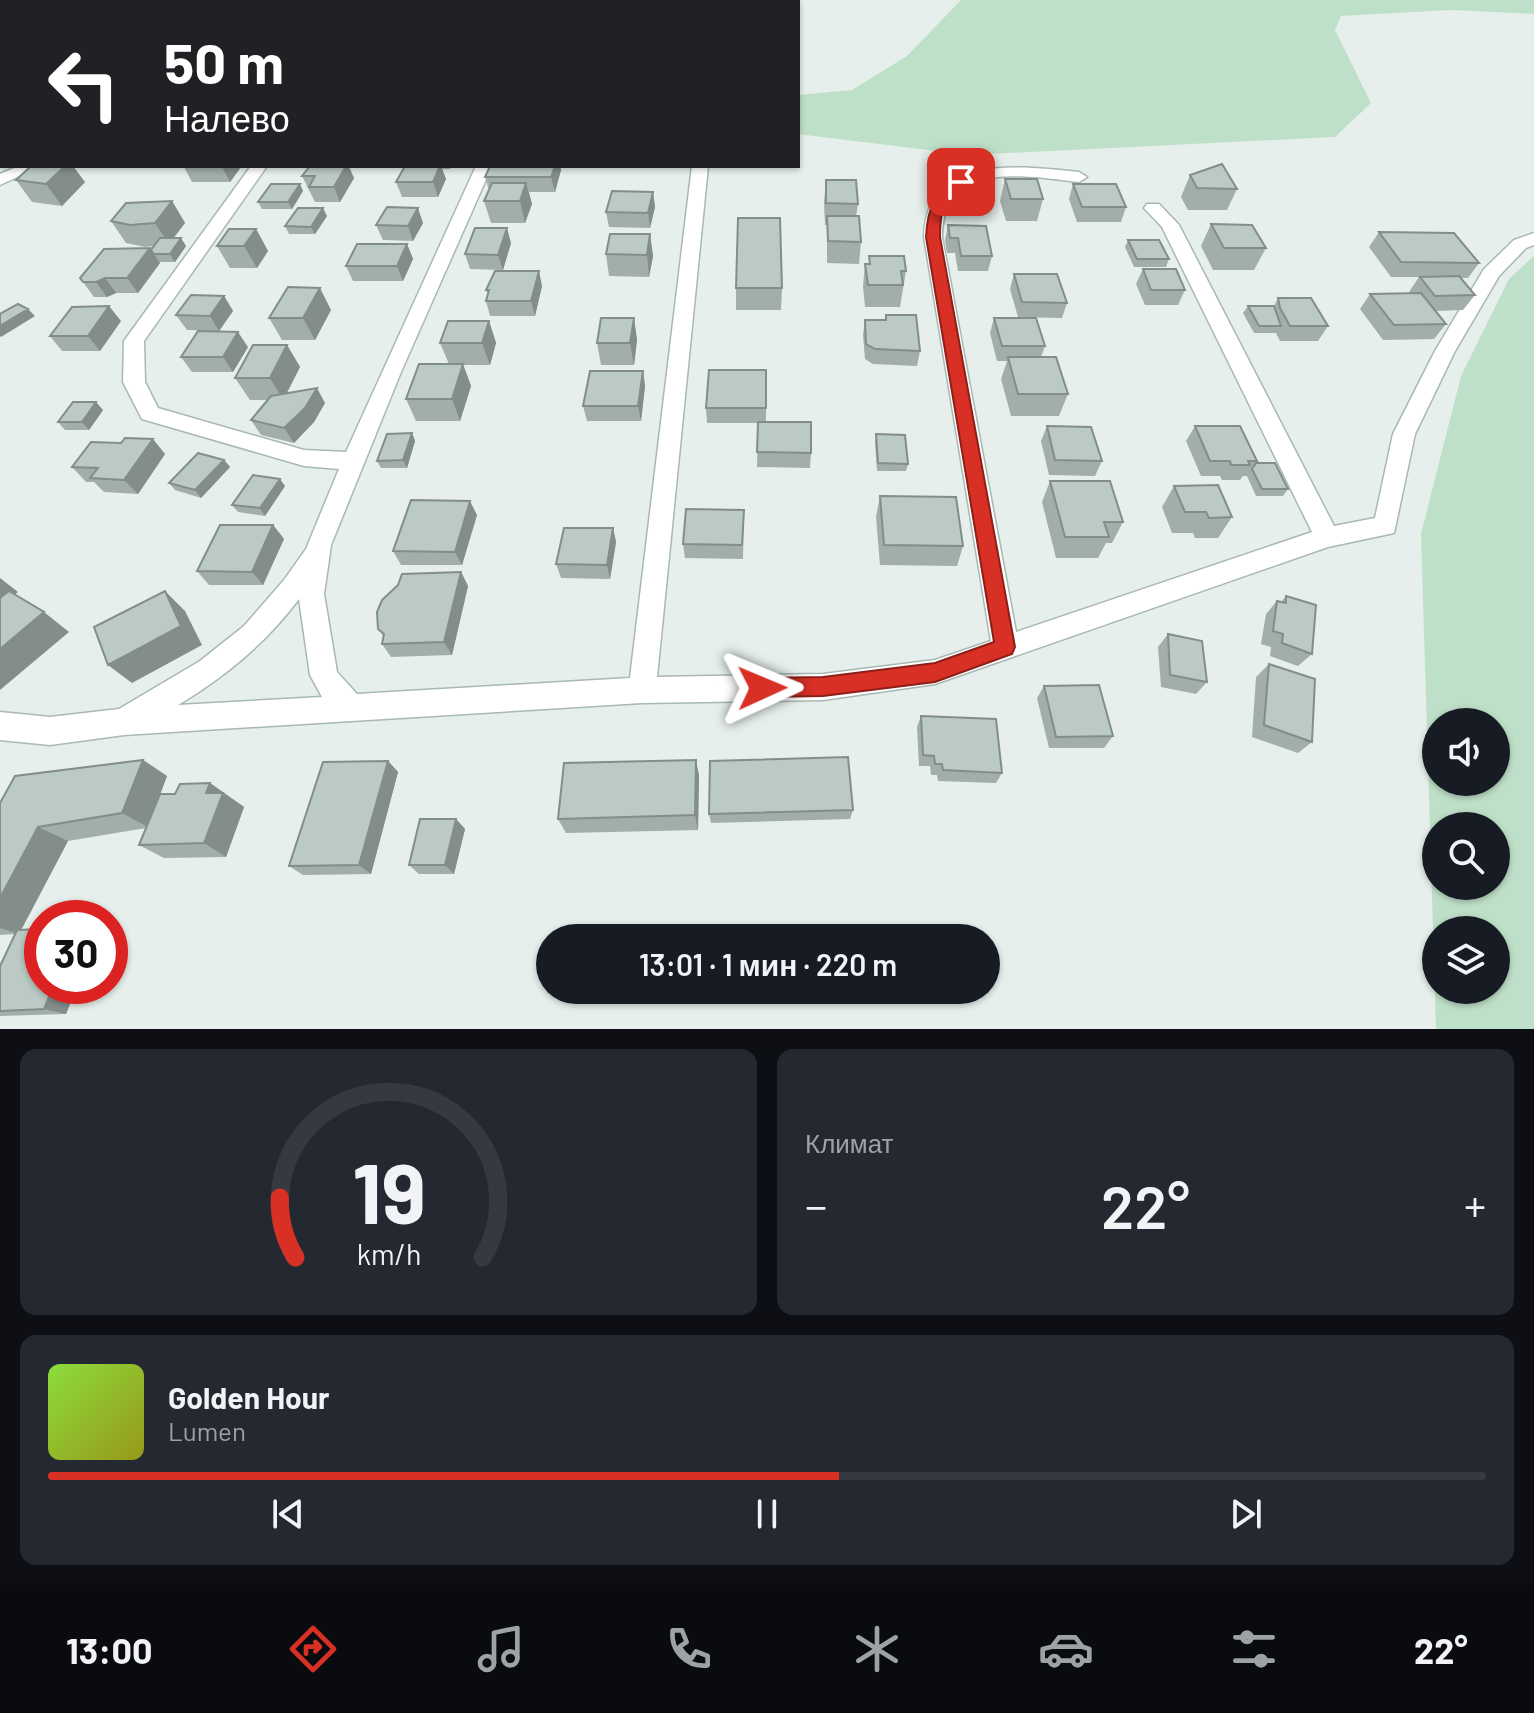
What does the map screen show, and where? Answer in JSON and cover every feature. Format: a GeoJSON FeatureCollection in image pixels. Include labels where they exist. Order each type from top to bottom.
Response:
{"type":"FeatureCollection","features":[{"type":"Feature","properties":{"kind":"street"},"geometry":{"type":"LineString","coordinates":[[0,180],[28,168]]}},
{"type":"Feature","properties":{"kind":"street"},"geometry":{"type":"LineString","coordinates":[[257,168],[134,341],[134,382],[150,414],[304,458],[352,461]]}},
{"type":"Feature","properties":{"kind":"street"},"geometry":{"type":"LineString","coordinates":[[124,722],[225,662],[262,628],[288,598],[319,545],[352,461],[483,168]]}},
{"type":"Feature","properties":{"kind":"street"},"geometry":{"type":"LineString","coordinates":[[642,690],[700,168]]}},
{"type":"Feature","properties":{"kind":"street"},"geometry":{"type":"LineString","coordinates":[[1005,647],[933,237],[934,216],[942,196],[961,182],[1013,173],[1079,177]]}},
{"type":"Feature","properties":{"kind":"street"},"geometry":{"type":"LineString","coordinates":[[1153,208],[1170,225],[1327,537]]}},
{"type":"Feature","properties":{"kind":"street"},"geometry":{"type":"LineString","coordinates":[[0,726],[50,731],[124,722],[642,690],[823,687],[935,672],[1327,537],[1385,526],[1404,434],[1445,351],[1491,273],[1520,244],[1534,238]]}},
{"type":"Feature","properties":{"kind":"street"},"geometry":{"type":"LineString","coordinates":[[319,545],[311,594],[324,675],[335,693],[353,709]]}},
{"type":"Feature","properties":{"kind":"green space"},"geometry":{"type":"Polygon","coordinates":[[[961,0],[1534,0],[1534,14],[1451,10],[1341,16],[1335,30],[1371,103],[1335,137],[968,155],[800,134],[800,95],[852,90],[907,56],[961,0]]]}},
{"type":"Feature","properties":{"kind":"green space"},"geometry":{"type":"Polygon","coordinates":[[[1534,256],[1534,1029],[1436,1029],[1435,1004],[1510,1004],[1510,916],[1433,916],[1432,900],[1510,900],[1510,812],[1429,812],[1429,796],[1510,796],[1510,708],[1426,708],[1421,534],[1461,376],[1509,279],[1534,256]]]}},
{"type":"Feature","properties":{"kind":"building"},"geometry":{"type":"Polygon","coordinates":[[[1222,164],[1237,189],[1197,188],[1190,175],[1222,164]]]}},
{"type":"Feature","properties":{"kind":"building"},"geometry":{"type":"Polygon","coordinates":[[[29,168],[63,168],[46,184],[16,180],[29,168]]]}},
{"type":"Feature","properties":{"kind":"building"},"geometry":{"type":"Polygon","coordinates":[[[308,168],[345,168],[334,187],[309,187],[315,176],[302,176],[308,168]]]}},
{"type":"Feature","properties":{"kind":"building"},"geometry":{"type":"Polygon","coordinates":[[[404,168],[439,168],[433,182],[396,182],[404,168]]]}},
{"type":"Feature","properties":{"kind":"building"},"geometry":{"type":"Polygon","coordinates":[[[489,168],[554,168],[551,177],[485,177],[489,168]]]}},
{"type":"Feature","properties":{"kind":"building"},"geometry":{"type":"Polygon","coordinates":[[[1005,179],[1037,179],[1043,199],[1011,199],[1005,179]]]}},
{"type":"Feature","properties":{"kind":"building"},"geometry":{"type":"Polygon","coordinates":[[[826,180],[856,180],[858,204],[826,203],[826,180]]]}},
{"type":"Feature","properties":{"kind":"building"},"geometry":{"type":"Polygon","coordinates":[[[492,183],[526,183],[520,201],[484,201],[492,183]]]}},
{"type":"Feature","properties":{"kind":"building"},"geometry":{"type":"Polygon","coordinates":[[[271,184],[300,184],[288,202],[258,202],[271,184]]]}},
{"type":"Feature","properties":{"kind":"building"},"geometry":{"type":"Polygon","coordinates":[[[1073,184],[1116,184],[1126,207],[1082,207],[1073,184]]]}},
{"type":"Feature","properties":{"kind":"building"},"geometry":{"type":"Polygon","coordinates":[[[612,191],[653,192],[648,213],[606,212],[612,191]]]}},
{"type":"Feature","properties":{"kind":"building"},"geometry":{"type":"Polygon","coordinates":[[[172,201],[155,223],[130,225],[111,221],[126,203],[172,201]]]}},
{"type":"Feature","properties":{"kind":"building"},"geometry":{"type":"Polygon","coordinates":[[[387,207],[418,208],[408,226],[376,225],[387,207]]]}},
{"type":"Feature","properties":{"kind":"building"},"geometry":{"type":"Polygon","coordinates":[[[298,208],[323,208],[311,227],[285,226],[298,208]]]}},
{"type":"Feature","properties":{"kind":"building"},"geometry":{"type":"Polygon","coordinates":[[[827,216],[859,216],[861,242],[828,241],[827,216]]]}},
{"type":"Feature","properties":{"kind":"building"},"geometry":{"type":"Polygon","coordinates":[[[738,218],[780,218],[782,288],[736,288],[738,218]]]}},
{"type":"Feature","properties":{"kind":"building"},"geometry":{"type":"Polygon","coordinates":[[[1211,224],[1252,225],[1266,248],[1224,248],[1211,224]]]}},
{"type":"Feature","properties":{"kind":"building"},"geometry":{"type":"Polygon","coordinates":[[[948,225],[986,226],[992,256],[961,256],[958,238],[950,238],[948,225]]]}},
{"type":"Feature","properties":{"kind":"building"},"geometry":{"type":"Polygon","coordinates":[[[475,228],[507,228],[498,255],[465,254],[475,228]]]}},
{"type":"Feature","properties":{"kind":"building"},"geometry":{"type":"Polygon","coordinates":[[[229,229],[256,229],[244,246],[217,246],[229,229]]]}},
{"type":"Feature","properties":{"kind":"building"},"geometry":{"type":"Polygon","coordinates":[[[1379,232],[1454,233],[1479,263],[1401,262],[1379,232]]]}},
{"type":"Feature","properties":{"kind":"building"},"geometry":{"type":"Polygon","coordinates":[[[610,234],[650,234],[647,255],[606,254],[610,234]]]}},
{"type":"Feature","properties":{"kind":"building"},"geometry":{"type":"Polygon","coordinates":[[[160,238],[181,238],[170,254],[154,254],[151,250],[160,238]]]}},
{"type":"Feature","properties":{"kind":"building"},"geometry":{"type":"Polygon","coordinates":[[[1128,240],[1159,240],[1169,259],[1137,259],[1128,240]]]}},
{"type":"Feature","properties":{"kind":"building"},"geometry":{"type":"Polygon","coordinates":[[[357,244],[407,244],[397,266],[346,266],[357,244]]]}},
{"type":"Feature","properties":{"kind":"building"},"geometry":{"type":"Polygon","coordinates":[[[150,248],[127,278],[83,282],[80,278],[104,249],[150,248]]]}},
{"type":"Feature","properties":{"kind":"building"},"geometry":{"type":"Polygon","coordinates":[[[869,256],[904,256],[906,271],[901,271],[903,285],[868,285],[865,264],[870,264],[869,256]]]}},
{"type":"Feature","properties":{"kind":"building"},"geometry":{"type":"Polygon","coordinates":[[[1143,269],[1176,269],[1185,290],[1151,290],[1143,269]]]}},
{"type":"Feature","properties":{"kind":"building"},"geometry":{"type":"Polygon","coordinates":[[[495,271],[539,271],[531,301],[486,301],[489,290],[486,290],[495,271]]]}},
{"type":"Feature","properties":{"kind":"building"},"geometry":{"type":"Polygon","coordinates":[[[1014,274],[1057,274],[1067,303],[1022,302],[1014,274]]]}},
{"type":"Feature","properties":{"kind":"building"},"geometry":{"type":"Polygon","coordinates":[[[1459,276],[1475,295],[1435,296],[1420,277],[1459,276]]]}},
{"type":"Feature","properties":{"kind":"building"},"geometry":{"type":"Polygon","coordinates":[[[288,287],[320,288],[303,318],[269,318],[288,287]]]}},
{"type":"Feature","properties":{"kind":"building"},"geometry":{"type":"Polygon","coordinates":[[[1421,293],[1446,324],[1394,325],[1370,294],[1421,293]]]}},
{"type":"Feature","properties":{"kind":"building"},"geometry":{"type":"Polygon","coordinates":[[[191,295],[224,296],[210,316],[176,315],[191,295]]]}},
{"type":"Feature","properties":{"kind":"building"},"geometry":{"type":"Polygon","coordinates":[[[1278,298],[1311,298],[1328,326],[1290,326],[1278,298]]]}},
{"type":"Feature","properties":{"kind":"building"},"geometry":{"type":"Polygon","coordinates":[[[18,304],[28,309],[0,326],[0,314],[18,304]]]}},
{"type":"Feature","properties":{"kind":"building"},"geometry":{"type":"Polygon","coordinates":[[[109,306],[88,336],[50,336],[72,307],[109,306]]]}},
{"type":"Feature","properties":{"kind":"building"},"geometry":{"type":"Polygon","coordinates":[[[1248,306],[1274,306],[1281,326],[1259,326],[1248,306]]]}},
{"type":"Feature","properties":{"kind":"building"},"geometry":{"type":"Polygon","coordinates":[[[886,315],[916,315],[920,351],[875,349],[866,344],[865,320],[886,320],[886,315]]]}},
{"type":"Feature","properties":{"kind":"building"},"geometry":{"type":"Polygon","coordinates":[[[601,318],[634,318],[630,343],[597,343],[601,318]]]}},
{"type":"Feature","properties":{"kind":"building"},"geometry":{"type":"Polygon","coordinates":[[[994,318],[1036,318],[1045,346],[1002,346],[994,318]]]}},
{"type":"Feature","properties":{"kind":"building"},"geometry":{"type":"Polygon","coordinates":[[[448,321],[489,321],[482,343],[440,343],[448,321]]]}},
{"type":"Feature","properties":{"kind":"building"},"geometry":{"type":"Polygon","coordinates":[[[198,331],[238,332],[223,357],[181,357],[198,331]]]}},
{"type":"Feature","properties":{"kind":"building"},"geometry":{"type":"Polygon","coordinates":[[[253,345],[287,345],[270,378],[235,378],[253,345]]]}},
{"type":"Feature","properties":{"kind":"building"},"geometry":{"type":"Polygon","coordinates":[[[1008,357],[1056,357],[1068,394],[1018,394],[1008,357]]]}},
{"type":"Feature","properties":{"kind":"building"},"geometry":{"type":"Polygon","coordinates":[[[419,364],[463,364],[452,399],[406,399],[419,364]]]}},
{"type":"Feature","properties":{"kind":"building"},"geometry":{"type":"Polygon","coordinates":[[[709,370],[766,370],[766,408],[706,408],[709,370]]]}},
{"type":"Feature","properties":{"kind":"building"},"geometry":{"type":"Polygon","coordinates":[[[590,371],[643,371],[638,406],[583,406],[590,371]]]}},
{"type":"Feature","properties":{"kind":"building"},"geometry":{"type":"Polygon","coordinates":[[[317,388],[305,408],[284,428],[251,420],[271,396],[317,388]]]}},
{"type":"Feature","properties":{"kind":"building"},"geometry":{"type":"Polygon","coordinates":[[[73,402],[96,402],[82,422],[58,422],[73,402]]]}},
{"type":"Feature","properties":{"kind":"building"},"geometry":{"type":"Polygon","coordinates":[[[758,422],[811,422],[811,453],[757,452],[758,422]]]}},
{"type":"Feature","properties":{"kind":"building"},"geometry":{"type":"Polygon","coordinates":[[[1047,426],[1091,427],[1102,461],[1055,460],[1047,426]]]}},
{"type":"Feature","properties":{"kind":"building"},"geometry":{"type":"Polygon","coordinates":[[[1195,426],[1240,426],[1257,461],[1248,461],[1250,465],[1231,465],[1230,461],[1210,461],[1195,426]]]}},
{"type":"Feature","properties":{"kind":"building"},"geometry":{"type":"Polygon","coordinates":[[[412,433],[403,460],[377,461],[387,434],[412,433]]]}},
{"type":"Feature","properties":{"kind":"building"},"geometry":{"type":"Polygon","coordinates":[[[876,434],[905,435],[908,464],[878,463],[876,434]]]}},
{"type":"Feature","properties":{"kind":"building"},"geometry":{"type":"Polygon","coordinates":[[[125,438],[153,439],[124,480],[90,478],[98,468],[72,467],[91,442],[121,443],[125,438]]]}},
{"type":"Feature","properties":{"kind":"building"},"geometry":{"type":"Polygon","coordinates":[[[198,453],[224,460],[195,490],[169,483],[198,453]]]}},
{"type":"Feature","properties":{"kind":"building"},"geometry":{"type":"Polygon","coordinates":[[[1256,463],[1275,463],[1288,489],[1262,489],[1252,469],[1256,463]]]}},
{"type":"Feature","properties":{"kind":"building"},"geometry":{"type":"Polygon","coordinates":[[[253,475],[280,479],[260,508],[232,505],[253,475]]]}},
{"type":"Feature","properties":{"kind":"building"},"geometry":{"type":"Polygon","coordinates":[[[1050,481],[1110,481],[1123,522],[1104,522],[1109,537],[1065,537],[1050,481]]]}},
{"type":"Feature","properties":{"kind":"building"},"geometry":{"type":"Polygon","coordinates":[[[1218,485],[1232,517],[1209,518],[1206,512],[1185,512],[1174,486],[1218,485]]]}},
{"type":"Feature","properties":{"kind":"building"},"geometry":{"type":"Polygon","coordinates":[[[880,496],[956,497],[963,546],[884,545],[880,496]]]}},
{"type":"Feature","properties":{"kind":"building"},"geometry":{"type":"Polygon","coordinates":[[[411,500],[470,501],[455,552],[393,551],[411,500]]]}},
{"type":"Feature","properties":{"kind":"building"},"geometry":{"type":"Polygon","coordinates":[[[686,509],[744,510],[742,545],[683,544],[686,509]]]}},
{"type":"Feature","properties":{"kind":"building"},"geometry":{"type":"Polygon","coordinates":[[[220,525],[273,525],[252,572],[197,571],[220,525]]]}},
{"type":"Feature","properties":{"kind":"building"},"geometry":{"type":"Polygon","coordinates":[[[564,528],[613,528],[607,565],[556,564],[564,528]]]}},
{"type":"Feature","properties":{"kind":"building"},"geometry":{"type":"Polygon","coordinates":[[[461,572],[444,642],[382,644],[384,634],[378,629],[377,612],[382,600],[398,585],[402,574],[461,572]]]}},
{"type":"Feature","properties":{"kind":"building"},"geometry":{"type":"Polygon","coordinates":[[[9,591],[44,612],[0,649],[0,598],[9,591]]]}},
{"type":"Feature","properties":{"kind":"building"},"geometry":{"type":"Polygon","coordinates":[[[165,591],[181,626],[108,665],[94,627],[165,591]]]}},
{"type":"Feature","properties":{"kind":"building"},"geometry":{"type":"Polygon","coordinates":[[[1286,596],[1316,605],[1312,654],[1282,643],[1283,634],[1273,631],[1277,601],[1286,603],[1286,596]]]}},
{"type":"Feature","properties":{"kind":"building"},"geometry":{"type":"Polygon","coordinates":[[[1168,634],[1202,641],[1207,682],[1170,675],[1168,634]]]}},
{"type":"Feature","properties":{"kind":"building"},"geometry":{"type":"Polygon","coordinates":[[[1269,664],[1315,679],[1312,742],[1264,725],[1269,664]]]}},
{"type":"Feature","properties":{"kind":"building"},"geometry":{"type":"Polygon","coordinates":[[[1099,685],[1113,736],[1056,737],[1044,686],[1099,685]]]}},
{"type":"Feature","properties":{"kind":"building"},"geometry":{"type":"Polygon","coordinates":[[[921,716],[996,719],[1002,773],[943,770],[942,764],[935,764],[934,756],[923,755],[921,716]]]}},
{"type":"Feature","properties":{"kind":"building"},"geometry":{"type":"Polygon","coordinates":[[[848,757],[853,810],[709,814],[710,761],[848,757]]]}},
{"type":"Feature","properties":{"kind":"building"},"geometry":{"type":"Polygon","coordinates":[[[143,760],[122,813],[38,827],[0,898],[0,803],[15,776],[143,760]]]}},
{"type":"Feature","properties":{"kind":"building"},"geometry":{"type":"Polygon","coordinates":[[[696,760],[695,815],[558,819],[564,763],[696,760]]]}},
{"type":"Feature","properties":{"kind":"building"},"geometry":{"type":"Polygon","coordinates":[[[388,761],[359,865],[289,866],[323,762],[388,761]]]}},
{"type":"Feature","properties":{"kind":"building"},"geometry":{"type":"Polygon","coordinates":[[[210,783],[206,793],[223,793],[204,843],[139,845],[160,794],[175,794],[180,784],[210,783]]]}},
{"type":"Feature","properties":{"kind":"building"},"geometry":{"type":"Polygon","coordinates":[[[420,819],[456,819],[445,865],[409,865],[420,819]]]}},
{"type":"Feature","properties":{"kind":"building"},"geometry":{"type":"Polygon","coordinates":[[[17,930],[24,930],[24,1004],[46,1004],[44,1009],[0,1011],[0,966],[17,930]]]}},
{"type":"Feature","properties":{"kind":"route"},"geometry":{"type":"LineString","coordinates":[[762,688],[823,687],[935,672],[1005,647],[933,237],[934,216],[942,196],[961,182]]}}]}
